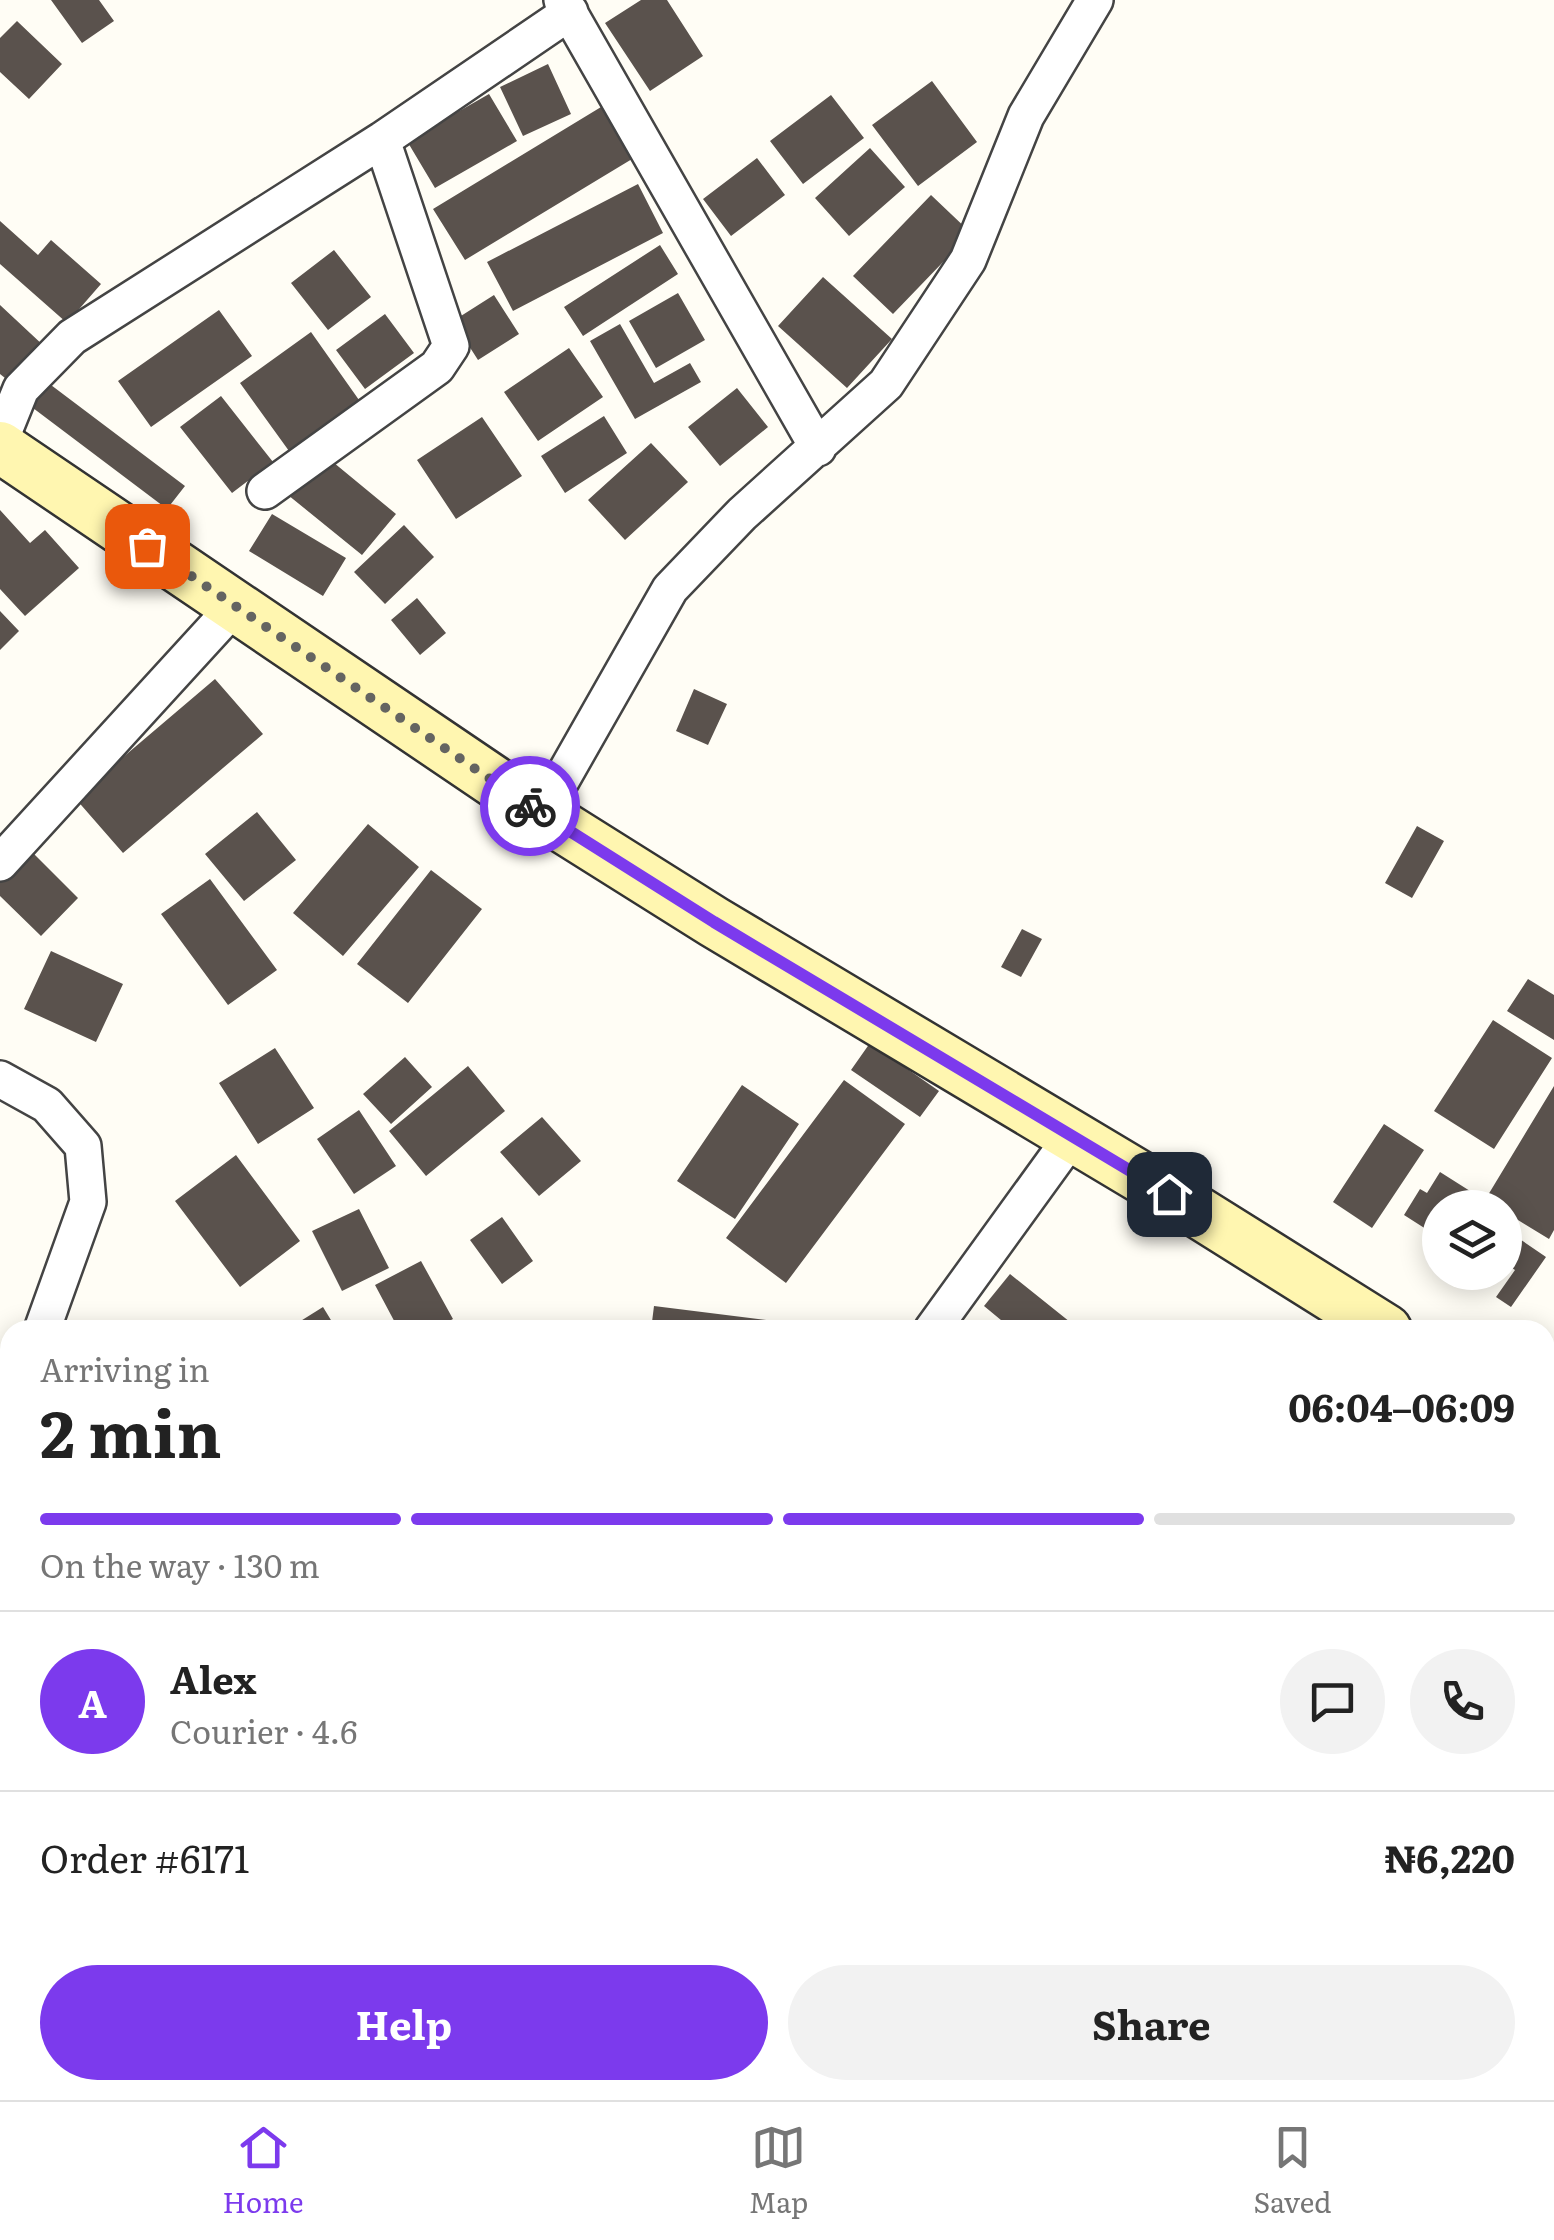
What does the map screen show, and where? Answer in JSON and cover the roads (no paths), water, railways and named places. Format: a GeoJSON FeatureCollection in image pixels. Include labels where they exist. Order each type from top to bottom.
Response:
{"type":"FeatureCollection","features":[{"type":"Feature","properties":{"kind":"street"},"geometry":{"type":"LineString","coordinates":[[542,814],[670,589],[742,514],[886,384],[968,260],[1026,116],[1094,0]]}},
{"type":"Feature","properties":{"kind":"street"},"geometry":{"type":"LineString","coordinates":[[818,448],[566,6],[382,140],[72,337],[21,389],[0,444],[542,814],[1370,1320]]}},
{"type":"Feature","properties":{"kind":"street"},"geometry":{"type":"LineString","coordinates":[[265,491],[437,367],[451,346],[382,140]]}},
{"type":"Feature","properties":{"kind":"street"},"geometry":{"type":"LineString","coordinates":[[0,863],[235,606]]}},
{"type":"Feature","properties":{"kind":"street"},"geometry":{"type":"LineString","coordinates":[[0,1080],[47,1105],[83,1146],[88,1202],[46,1320]]}},
{"type":"Feature","properties":{"kind":"street"},"geometry":{"type":"LineString","coordinates":[[939,1320],[1071,1138]]}}]}
